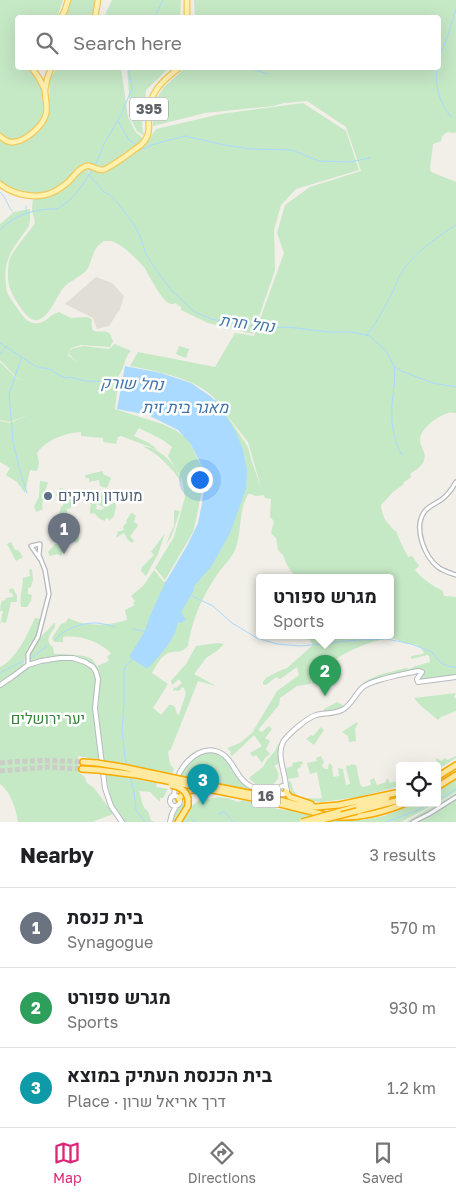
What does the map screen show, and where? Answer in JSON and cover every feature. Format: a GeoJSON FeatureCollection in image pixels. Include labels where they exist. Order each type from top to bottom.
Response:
{"type":"FeatureCollection","features":[{"type":"Feature","properties":{"kind":"highway","name":"16"},"geometry":{"type":"LineString","coordinates":[[82,762],[122,767],[321,815],[347,817],[375,814],[396,807]]}},
{"type":"Feature","properties":{"kind":"highway"},"geometry":{"type":"LineString","coordinates":[[441,774],[456,765]]}},
{"type":"Feature","properties":{"kind":"highway","name":"16"},"geometry":{"type":"LineString","coordinates":[[82,768],[264,796],[304,806],[334,806],[396,794]]}},
{"type":"Feature","properties":{"kind":"highway"},"geometry":{"type":"LineString","coordinates":[[441,781],[456,774]]}},
{"type":"Feature","properties":{"kind":"highway"},"geometry":{"type":"LineString","coordinates":[[441,784],[456,774]]}},
{"type":"Feature","properties":{"kind":"highway"},"geometry":{"type":"LineString","coordinates":[[137,775],[180,788],[185,792],[188,799],[187,808],[178,822]]}},
{"type":"Feature","properties":{"kind":"highway"},"geometry":{"type":"LineString","coordinates":[[178,798],[184,793],[194,790],[268,801]]}},
{"type":"Feature","properties":{"kind":"highway"},"geometry":{"type":"LineString","coordinates":[[283,790],[290,797],[308,803],[334,806]]}},
{"type":"Feature","properties":{"kind":"highway"},"geometry":{"type":"LineString","coordinates":[[302,822],[396,794]]}},
{"type":"Feature","properties":{"kind":"highway"},"geometry":{"type":"LineString","coordinates":[[314,822],[396,801]]}},
{"type":"Feature","properties":{"kind":"main road"},"geometry":{"type":"LineString","coordinates":[[62,15],[68,0]]}},
{"type":"Feature","properties":{"kind":"main road"},"geometry":{"type":"LineString","coordinates":[[96,15],[98,0]]}},
{"type":"Feature","properties":{"kind":"main road"},"geometry":{"type":"LineString","coordinates":[[187,0],[187,15]]}},
{"type":"Feature","properties":{"kind":"main road"},"geometry":{"type":"LineString","coordinates":[[34,70],[45,91]]}},
{"type":"Feature","properties":{"kind":"main road"},"geometry":{"type":"LineString","coordinates":[[35,70],[46,83]]}},
{"type":"Feature","properties":{"kind":"main road"},"geometry":{"type":"LineString","coordinates":[[0,136],[8,142],[21,140],[42,122],[46,113],[45,91],[50,70]]}},
{"type":"Feature","properties":{"kind":"main road","name":"395"},"geometry":{"type":"LineString","coordinates":[[0,184],[14,192],[44,195],[66,184],[82,168],[88,165],[103,170],[110,166],[145,141],[149,130],[148,112],[153,96],[159,85],[177,70]]}},
{"type":"Feature","properties":{"kind":"main road"},"geometry":{"type":"LineString","coordinates":[[39,78],[46,83]]}},
{"type":"Feature","properties":{"kind":"main road"},"geometry":{"type":"LineString","coordinates":[[0,684],[28,665],[47,660],[70,658],[91,665],[98,679],[95,708],[105,788],[111,806],[122,822]]}},
{"type":"Feature","properties":{"kind":"main road"},"geometry":{"type":"LineString","coordinates":[[174,805],[170,801],[174,795],[179,775],[187,763],[197,754],[207,750],[216,751],[226,756],[241,778],[251,786],[269,792],[283,790],[285,777],[281,758],[282,746],[288,736],[307,720],[316,715],[344,709],[362,688],[386,679],[420,671],[421,674],[416,680],[419,682],[456,677]]}},
{"type":"Feature","properties":{"kind":"main road"},"geometry":{"type":"LineString","coordinates":[[174,805],[179,804],[176,785]]}},
{"type":"Feature","properties":{"kind":"main road"},"geometry":{"type":"LineString","coordinates":[[171,797],[178,798]]}},
{"type":"Feature","properties":{"kind":"main road"},"geometry":{"type":"LineString","coordinates":[[170,822],[174,805]]}},
{"type":"Feature","properties":{"kind":"street"},"geometry":{"type":"LineString","coordinates":[[456,482],[446,496],[425,511],[421,517],[420,527],[421,541],[431,559],[439,568],[456,575]]}},
{"type":"Feature","properties":{"kind":"street"},"geometry":{"type":"LineString","coordinates":[[28,665],[27,656],[38,637],[49,595],[45,570],[39,553],[40,544],[31,546],[40,558]]}},
{"type":"Feature","properties":{"kind":"street"},"geometry":{"type":"LineString","coordinates":[[413,822],[456,796]]}},
{"type":"Feature","properties":{"kind":"shaded area"},"geometry":{"type":"Polygon","coordinates":[[[96,277],[112,283],[124,296],[120,309],[109,326],[97,329],[93,318],[65,304],[96,277]]]}},
{"type":"Feature","properties":{"kind":"green space"},"geometry":{"type":"Polygon","coordinates":[[[0,0],[63,0],[58,15],[15,15],[15,70],[32,70],[43,85],[43,113],[35,128],[21,139],[8,139],[0,135],[0,0]]]}},
{"type":"Feature","properties":{"kind":"green space"},"geometry":{"type":"Polygon","coordinates":[[[71,0],[96,0],[93,15],[66,15],[71,0]]]}},
{"type":"Feature","properties":{"kind":"green space"},"geometry":{"type":"Polygon","coordinates":[[[112,0],[181,0],[180,15],[105,15],[112,0]]]}},
{"type":"Feature","properties":{"kind":"green space"},"geometry":{"type":"Polygon","coordinates":[[[194,0],[456,0],[456,132],[447,132],[442,136],[441,141],[433,144],[430,168],[431,172],[456,182],[456,413],[444,415],[426,427],[420,440],[425,455],[422,464],[381,505],[385,519],[396,531],[408,557],[412,556],[419,566],[415,570],[428,582],[443,591],[444,596],[456,597],[456,676],[421,681],[419,679],[424,671],[419,669],[370,683],[349,703],[353,694],[365,682],[389,672],[413,668],[430,662],[427,655],[411,659],[411,656],[423,654],[424,652],[417,645],[404,643],[394,638],[394,574],[293,574],[283,555],[278,550],[276,538],[271,533],[274,521],[270,517],[271,499],[265,498],[264,495],[248,494],[243,508],[235,550],[214,579],[202,600],[193,623],[188,646],[181,651],[165,654],[152,673],[168,684],[153,708],[161,715],[169,705],[172,705],[176,708],[179,715],[186,693],[182,687],[180,690],[173,691],[174,687],[176,688],[182,683],[179,679],[172,685],[171,681],[186,664],[196,646],[224,644],[206,658],[194,674],[216,686],[198,681],[171,749],[168,752],[170,764],[174,769],[171,776],[103,762],[98,708],[99,695],[97,697],[99,681],[94,667],[69,657],[29,663],[29,657],[37,641],[55,623],[49,640],[54,654],[88,657],[97,666],[107,662],[109,660],[107,657],[111,653],[95,642],[82,638],[63,637],[63,642],[54,642],[52,638],[61,624],[66,622],[68,618],[82,623],[97,625],[127,620],[125,610],[135,605],[133,603],[135,601],[131,596],[144,585],[154,570],[164,582],[186,579],[230,512],[213,402],[216,400],[188,381],[164,373],[130,366],[138,352],[215,367],[235,333],[254,336],[284,253],[277,233],[285,205],[310,187],[361,171],[346,127],[307,101],[205,113],[153,126],[153,104],[164,87],[183,70],[441,70],[441,15],[195,15],[194,0]],[[226,414],[248,447],[262,491],[248,442],[226,414]]]}},
{"type":"Feature","properties":{"kind":"green space"},"geometry":{"type":"Polygon","coordinates":[[[55,70],[121,70],[128,117],[136,133],[144,139],[102,168],[88,164],[80,166],[66,182],[51,191],[33,194],[15,191],[0,182],[0,139],[14,144],[31,136],[46,116],[50,80],[55,70]]]}},
{"type":"Feature","properties":{"kind":"green space"},"geometry":{"type":"Polygon","coordinates":[[[127,70],[167,70],[146,90],[142,126],[144,136],[137,131],[131,120],[127,70]]]}},
{"type":"Feature","properties":{"kind":"green space"},"geometry":{"type":"Polygon","coordinates":[[[303,103],[346,131],[359,170],[296,189],[281,205],[274,230],[275,270],[253,334],[208,323],[181,310],[181,307],[175,303],[167,302],[144,267],[124,248],[111,241],[103,241],[97,247],[86,270],[64,287],[42,318],[36,320],[30,318],[23,311],[9,286],[8,267],[12,254],[35,223],[32,210],[33,198],[49,195],[67,186],[86,168],[92,177],[87,168],[91,167],[103,172],[113,168],[145,145],[156,129],[221,114],[303,103]]]}},
{"type":"Feature","properties":{"kind":"green space"},"geometry":{"type":"Polygon","coordinates":[[[30,209],[29,226],[11,253],[6,267],[6,289],[11,300],[23,317],[33,323],[42,322],[59,312],[71,318],[88,317],[92,320],[92,329],[94,331],[109,333],[113,341],[110,347],[81,345],[71,348],[68,355],[78,363],[69,354],[71,349],[83,346],[109,349],[115,344],[131,351],[119,375],[115,409],[175,430],[190,443],[201,466],[204,480],[193,532],[165,580],[155,568],[174,537],[185,497],[182,479],[168,456],[172,447],[168,444],[139,428],[134,436],[149,443],[158,450],[121,436],[118,437],[116,444],[103,442],[103,438],[81,436],[81,432],[63,435],[51,440],[37,453],[39,463],[37,471],[30,470],[25,493],[17,482],[6,475],[10,468],[0,462],[0,421],[9,423],[31,414],[9,422],[0,420],[0,362],[16,378],[30,382],[17,378],[0,360],[0,224],[14,212],[30,209]]]}},
{"type":"Feature","properties":{"kind":"green space"},"geometry":{"type":"Polygon","coordinates":[[[179,346],[189,349],[186,358],[176,354],[179,346]]]}},
{"type":"Feature","properties":{"kind":"green space"},"geometry":{"type":"Polygon","coordinates":[[[142,446],[154,449],[168,459],[178,473],[182,483],[165,462],[142,446]]]}},
{"type":"Feature","properties":{"kind":"green space"},"geometry":{"type":"Polygon","coordinates":[[[103,471],[103,474],[111,478],[107,488],[100,486],[99,480],[89,482],[89,478],[86,478],[85,475],[103,471]]]}},
{"type":"Feature","properties":{"kind":"green space"},"geometry":{"type":"Polygon","coordinates":[[[40,481],[48,482],[42,504],[43,509],[36,512],[34,506],[39,497],[40,481]]]}},
{"type":"Feature","properties":{"kind":"green space"},"geometry":{"type":"Polygon","coordinates":[[[60,488],[71,491],[71,508],[67,509],[67,513],[59,514],[63,506],[63,496],[56,496],[60,488]]]}},
{"type":"Feature","properties":{"kind":"green space"},"geometry":{"type":"Polygon","coordinates":[[[104,492],[108,495],[103,498],[108,506],[115,502],[116,506],[114,516],[109,521],[108,518],[105,521],[94,513],[90,514],[91,496],[94,497],[98,493],[104,492]],[[98,504],[95,509],[101,510],[108,506],[104,508],[98,504]]]}},
{"type":"Feature","properties":{"kind":"green space"},"geometry":{"type":"Polygon","coordinates":[[[174,510],[180,511],[171,537],[166,545],[174,526],[174,510]]]}},
{"type":"Feature","properties":{"kind":"green space"},"geometry":{"type":"Polygon","coordinates":[[[131,513],[136,515],[134,522],[138,526],[130,536],[134,541],[132,543],[124,533],[116,536],[117,532],[124,530],[123,527],[131,513]]]}},
{"type":"Feature","properties":{"kind":"green space"},"geometry":{"type":"Polygon","coordinates":[[[73,525],[80,531],[77,543],[73,541],[76,537],[72,532],[67,536],[61,532],[73,525]]]}},
{"type":"Feature","properties":{"kind":"green space"},"geometry":{"type":"Polygon","coordinates":[[[165,533],[158,554],[146,576],[141,571],[142,567],[154,555],[151,552],[165,533]]]}},
{"type":"Feature","properties":{"kind":"green space"},"geometry":{"type":"Polygon","coordinates":[[[11,542],[15,550],[18,550],[23,557],[16,561],[7,544],[11,542]]]}},
{"type":"Feature","properties":{"kind":"green space"},"geometry":{"type":"Polygon","coordinates":[[[55,544],[65,547],[61,556],[57,554],[50,556],[48,552],[55,544]]]}},
{"type":"Feature","properties":{"kind":"green space"},"geometry":{"type":"Polygon","coordinates":[[[32,569],[33,580],[31,587],[28,588],[28,594],[32,595],[31,601],[27,607],[21,607],[23,578],[30,576],[29,570],[32,569]]]}},
{"type":"Feature","properties":{"kind":"green space"},"geometry":{"type":"Polygon","coordinates":[[[13,588],[17,596],[17,602],[11,602],[6,623],[1,622],[0,625],[3,611],[0,611],[1,603],[6,600],[5,598],[13,597],[9,589],[13,588]]]}},
{"type":"Feature","properties":{"kind":"green space"},"geometry":{"type":"Polygon","coordinates":[[[35,618],[41,619],[41,622],[36,637],[26,651],[24,664],[13,675],[0,683],[0,667],[6,664],[16,652],[35,618]]]}},
{"type":"Feature","properties":{"kind":"green space"},"geometry":{"type":"Polygon","coordinates":[[[305,639],[336,639],[336,641],[337,639],[382,639],[349,651],[329,664],[312,684],[314,674],[311,678],[311,684],[297,686],[280,698],[279,705],[258,730],[262,732],[269,726],[272,729],[265,738],[270,741],[266,749],[270,754],[262,763],[256,755],[253,757],[250,753],[262,746],[254,735],[232,756],[227,748],[240,743],[252,733],[277,691],[299,675],[297,667],[280,679],[276,677],[266,685],[263,685],[266,678],[287,668],[313,645],[310,640],[305,639]]]}},
{"type":"Feature","properties":{"kind":"green space","name":"יער ירושלים"},"geometry":{"type":"Polygon","coordinates":[[[60,659],[82,661],[93,669],[95,674],[97,685],[95,721],[99,760],[78,756],[79,773],[94,788],[113,814],[92,822],[18,822],[10,796],[0,784],[0,686],[26,667],[40,662],[60,659]]]}},
{"type":"Feature","properties":{"kind":"green space"},"geometry":{"type":"Polygon","coordinates":[[[456,693],[454,697],[456,699],[456,711],[438,720],[414,698],[456,693]]]}},
{"type":"Feature","properties":{"kind":"green space"},"geometry":{"type":"Polygon","coordinates":[[[337,702],[345,706],[342,709],[323,712],[324,709],[337,702]]]}},
{"type":"Feature","properties":{"kind":"green space"},"geometry":{"type":"Polygon","coordinates":[[[357,722],[355,729],[356,741],[349,742],[348,736],[342,732],[357,722]]]}},
{"type":"Feature","properties":{"kind":"green space"},"geometry":{"type":"Polygon","coordinates":[[[321,727],[324,730],[314,745],[306,739],[311,735],[313,736],[321,727]]]}},
{"type":"Feature","properties":{"kind":"green space"},"geometry":{"type":"Polygon","coordinates":[[[280,741],[282,742],[281,762],[274,766],[278,772],[276,782],[268,786],[255,783],[249,778],[263,767],[280,741]]]}},
{"type":"Feature","properties":{"kind":"green space"},"geometry":{"type":"Polygon","coordinates":[[[207,752],[213,752],[222,756],[236,777],[247,787],[247,790],[179,778],[188,764],[207,752]]]}},
{"type":"Feature","properties":{"kind":"green space"},"geometry":{"type":"Polygon","coordinates":[[[321,756],[324,762],[322,766],[325,769],[328,769],[329,763],[332,765],[333,777],[339,776],[338,768],[343,769],[346,785],[350,784],[346,767],[351,764],[356,765],[360,784],[363,787],[371,785],[370,780],[374,778],[377,785],[386,782],[386,779],[390,783],[396,781],[396,787],[359,797],[322,802],[293,796],[289,781],[295,793],[299,796],[322,798],[317,772],[310,774],[307,763],[317,761],[316,758],[321,756]]]}},
{"type":"Feature","properties":{"kind":"green space"},"geometry":{"type":"Polygon","coordinates":[[[456,756],[456,758],[441,767],[441,762],[437,762],[436,759],[441,761],[445,758],[447,760],[456,756]]]}},
{"type":"Feature","properties":{"kind":"green space"},"geometry":{"type":"Polygon","coordinates":[[[302,761],[303,764],[297,769],[299,777],[288,779],[286,768],[293,766],[292,763],[302,761]]]}},
{"type":"Feature","properties":{"kind":"green space"},"geometry":{"type":"Polygon","coordinates":[[[106,774],[157,783],[156,787],[168,789],[163,798],[160,798],[160,802],[150,792],[139,791],[143,805],[149,813],[151,820],[156,822],[124,822],[112,799],[106,774]]]}},
{"type":"Feature","properties":{"kind":"green space"},"geometry":{"type":"Polygon","coordinates":[[[456,779],[456,792],[441,801],[441,789],[456,779]]]}},
{"type":"Feature","properties":{"kind":"green space"},"geometry":{"type":"Polygon","coordinates":[[[456,793],[456,822],[406,822],[432,807],[441,807],[441,802],[456,793]]]}},
{"type":"Feature","properties":{"kind":"green space"},"geometry":{"type":"Polygon","coordinates":[[[185,795],[187,804],[177,822],[172,822],[174,813],[181,804],[181,798],[185,795]]]}},
{"type":"Feature","properties":{"kind":"green space"},"geometry":{"type":"Polygon","coordinates":[[[205,797],[209,799],[218,797],[238,802],[243,800],[277,809],[335,820],[368,819],[384,816],[405,807],[429,807],[401,822],[180,822],[194,804],[205,797]]]}},
{"type":"Feature","properties":{"kind":"water","name":"מאגר בית זית"},"geometry":{"type":"Polygon","coordinates":[[[125,366],[161,373],[191,383],[217,402],[236,432],[243,450],[247,471],[246,489],[230,533],[211,567],[194,586],[193,592],[181,612],[186,620],[181,623],[178,622],[174,635],[167,646],[146,668],[129,657],[145,631],[165,583],[198,523],[205,478],[200,462],[190,443],[178,430],[148,415],[117,409],[125,366]]]}},
{"type":"Feature","properties":{"kind":"waterway","name":"נחל שורק"},"geometry":{"type":"LineString","coordinates":[[156,15],[163,0]]}},
{"type":"Feature","properties":{"kind":"waterway"},"geometry":{"type":"LineString","coordinates":[[441,52],[456,9]]}},
{"type":"Feature","properties":{"kind":"waterway","name":"נחל שורק"},"geometry":{"type":"LineString","coordinates":[[95,166],[104,144],[122,113],[132,88],[130,70]]}},
{"type":"Feature","properties":{"kind":"waterway"},"geometry":{"type":"LineString","coordinates":[[255,70],[268,74]]}},
{"type":"Feature","properties":{"kind":"waterway"},"geometry":{"type":"LineString","coordinates":[[437,70],[439,94],[443,106],[451,117]]}},
{"type":"Feature","properties":{"kind":"waterway"},"geometry":{"type":"LineString","coordinates":[[118,121],[129,140],[139,146]]}},
{"type":"Feature","properties":{"kind":"waterway"},"geometry":{"type":"LineString","coordinates":[[142,148],[144,149],[151,145],[185,136],[251,149],[292,150],[319,161],[350,162],[370,158]]}},
{"type":"Feature","properties":{"kind":"waterway","name":"נחל שורק"},"geometry":{"type":"LineString","coordinates":[[0,230],[10,221],[22,215],[35,211],[56,209],[65,204],[93,169]]}},
{"type":"Feature","properties":{"kind":"waterway","name":"נחל חרת"},"geometry":{"type":"LineString","coordinates":[[89,175],[104,192],[116,201],[135,226],[146,254],[171,290],[195,312],[211,319],[243,325],[270,328],[288,327],[328,332],[352,332],[370,336],[386,351],[394,366],[401,371],[433,383],[456,387]]}},
{"type":"Feature","properties":{"kind":"waterway"},"geometry":{"type":"LineString","coordinates":[[0,192],[12,211]]}},
{"type":"Feature","properties":{"kind":"waterway"},"geometry":{"type":"LineString","coordinates":[[26,206],[26,213]]}},
{"type":"Feature","properties":{"kind":"waterway"},"geometry":{"type":"LineString","coordinates":[[367,335],[378,319],[408,263],[427,245],[456,225]]}},
{"type":"Feature","properties":{"kind":"waterway","name":"נחל שורק"},"geometry":{"type":"LineString","coordinates":[[0,343],[39,368],[52,370],[65,378],[121,382]]}},
{"type":"Feature","properties":{"kind":"waterway"},"geometry":{"type":"LineString","coordinates":[[0,354],[6,347]]}},
{"type":"Feature","properties":{"kind":"waterway"},"geometry":{"type":"LineString","coordinates":[[21,358],[9,393],[13,442],[27,493]]}},
{"type":"Feature","properties":{"kind":"waterway"},"geometry":{"type":"LineString","coordinates":[[394,366],[392,425],[396,444],[402,455]]}},
{"type":"Feature","properties":{"kind":"waterway"},"geometry":{"type":"LineString","coordinates":[[192,596],[213,606],[232,623],[256,637]]}},
{"type":"Feature","properties":{"kind":"waterway"},"geometry":{"type":"LineString","coordinates":[[55,640],[73,627],[84,624],[97,623],[115,627]]}},
{"type":"Feature","properties":{"kind":"waterway"},"geometry":{"type":"LineString","coordinates":[[133,629],[147,632]]}},
{"type":"Feature","properties":{"kind":"waterway"},"geometry":{"type":"LineString","coordinates":[[260,639],[277,644],[301,646],[387,639]]}},
{"type":"Feature","properties":{"kind":"waterway"},"geometry":{"type":"LineString","coordinates":[[387,639],[411,644],[432,652],[443,664],[456,667]]}},
{"type":"Feature","properties":{"kind":"waterway"},"geometry":{"type":"LineString","coordinates":[[30,659],[47,646]]}},
{"type":"Feature","properties":{"kind":"waterway","name":"נחל שורק"},"geometry":{"type":"LineString","coordinates":[[128,767],[125,758],[122,730],[124,671],[126,665],[132,660]]}},
{"type":"Feature","properties":{"kind":"waterway"},"geometry":{"type":"LineString","coordinates":[[0,673],[23,661]]}},
{"type":"Feature","properties":{"kind":"waterway","name":"נחל שורק"},"geometry":{"type":"LineString","coordinates":[[130,776],[136,810],[145,822]]}},
{"type":"Feature","properties":{"kind":"waterway"},"geometry":{"type":"LineString","coordinates":[[441,798],[456,789]]}},
{"type":"Feature","properties":{"kind":"waterway"},"geometry":{"type":"LineString","coordinates":[[386,822],[424,807]]}},
{"type":"Feature","properties":{"kind":"waterway"},"geometry":{"type":"LineString","coordinates":[[218,814],[225,812],[233,822]]}},
{"type":"Feature","properties":{"kind":"tunnel"},"geometry":{"type":"LineString","coordinates":[[0,763],[21,761],[83,762]]}},
{"type":"Feature","properties":{"kind":"tunnel"},"geometry":{"type":"LineString","coordinates":[[0,771],[48,767],[82,769]]}},
{"type":"Feature","properties":{"kind":"place","name":"מועדון ותיקים"},"geometry":{"type":"Point","coordinates":[48,496]}},
{"type":"Feature","properties":{"kind":"place","name":"בית כנסת"},"geometry":{"type":"Point","coordinates":[64,554]}},
{"type":"Feature","properties":{"kind":"place","name":"מגרש ספורט"},"geometry":{"type":"Point","coordinates":[325,696]}},
{"type":"Feature","properties":{"kind":"place","name":"בית הכנסת העתיק במוצא"},"geometry":{"type":"Point","coordinates":[203,805]}}]}
